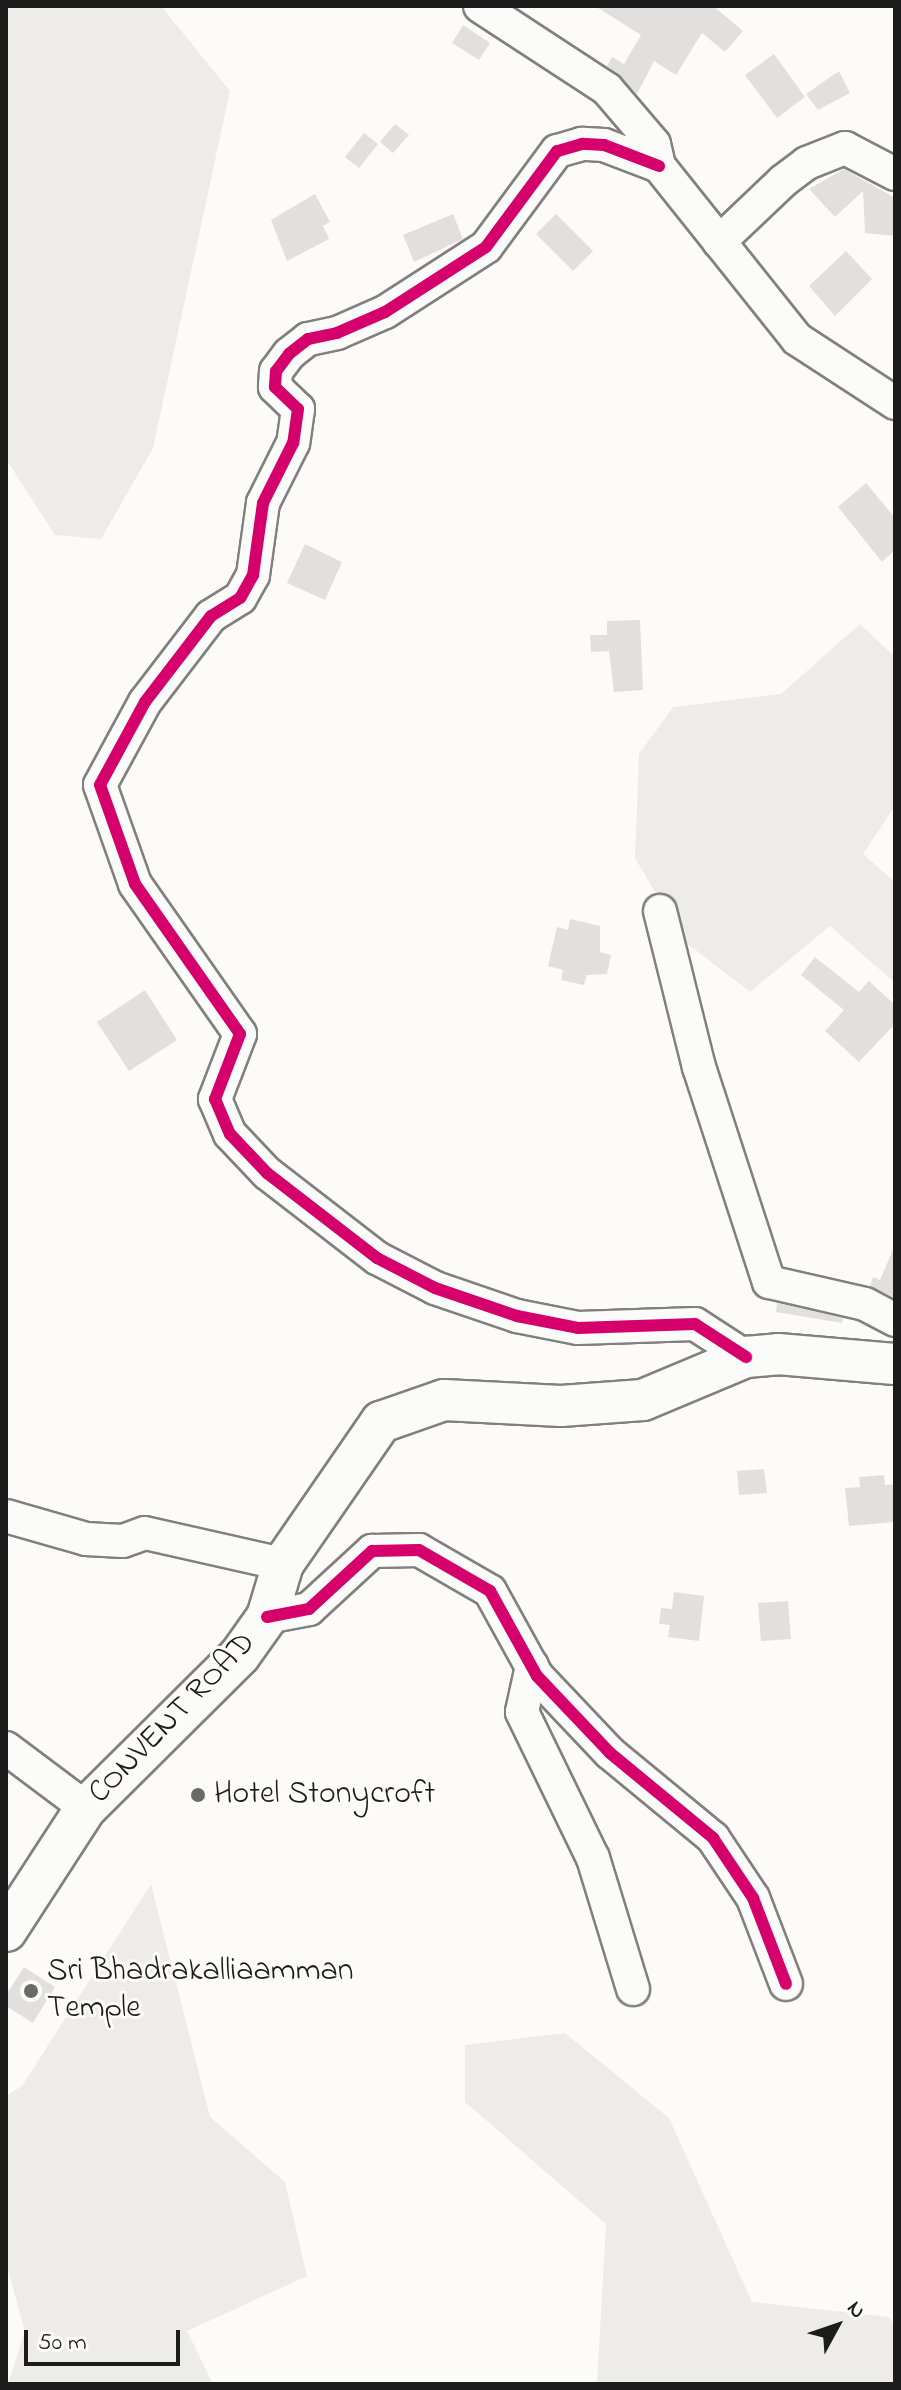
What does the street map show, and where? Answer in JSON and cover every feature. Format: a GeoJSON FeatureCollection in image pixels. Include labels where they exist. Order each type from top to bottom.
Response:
{"type":"FeatureCollection","features":[{"type":"Feature","properties":{"kind":"main road","name":"CONVENT ROAD"},"geometry":{"type":"LineString","coordinates":[[6,1931],[86,1808],[240,1655],[267,1617],[283,1564],[381,1422],[444,1400],[561,1406],[643,1400],[746,1357],[778,1354],[895,1364]]}},
{"type":"Feature","properties":{"kind":"street"},"geometry":{"type":"LineString","coordinates":[[480,6],[607,89],[654,144],[659,166],[797,339],[895,403]]}},
{"type":"Feature","properties":{"kind":"street"},"geometry":{"type":"LineString","coordinates":[[659,166],[604,145],[582,144],[557,151],[486,247],[396,306],[337,333],[308,339],[289,354],[276,371],[275,387],[298,409],[293,443],[263,503],[253,575],[240,598],[211,616],[145,702],[100,785],[135,884],[240,1034],[215,1099],[230,1134],[267,1173],[377,1258],[435,1288],[517,1316],[578,1328],[695,1324],[746,1357]]}},
{"type":"Feature","properties":{"kind":"street"},"geometry":{"type":"LineString","coordinates":[[719,242],[807,163],[845,148],[895,174]]}},
{"type":"Feature","properties":{"kind":"street"},"geometry":{"type":"LineString","coordinates":[[660,911],[706,1093],[769,1282],[865,1304],[895,1320]]}},
{"type":"Feature","properties":{"kind":"street"},"geometry":{"type":"LineString","coordinates":[[6,1516],[86,1539],[123,1541],[145,1533],[283,1564]]}},
{"type":"Feature","properties":{"kind":"street"},"geometry":{"type":"LineString","coordinates":[[267,1617],[309,1609],[372,1551],[419,1550],[490,1591],[532,1666],[610,1753],[713,1838],[753,1898],[786,1984]]}},
{"type":"Feature","properties":{"kind":"street"},"geometry":{"type":"LineString","coordinates":[[532,1666],[522,1712],[593,1858],[633,1989]]}},
{"type":"Feature","properties":{"kind":"street"},"geometry":{"type":"LineString","coordinates":[[6,1748],[86,1808]]}},
{"type":"Feature","properties":{"kind":"shaded area"},"geometry":{"type":"Polygon","coordinates":[[[6,6],[161,6],[230,91],[153,448],[101,539],[55,535],[6,459],[6,6]]]}},
{"type":"Feature","properties":{"kind":"shaded area"},"geometry":{"type":"Polygon","coordinates":[[[860,624],[895,657],[895,806],[863,854],[895,882],[895,983],[830,926],[750,992],[684,941],[635,858],[639,754],[673,707],[781,694],[860,624]]]}},
{"type":"Feature","properties":{"kind":"shaded area"},"geometry":{"type":"Polygon","coordinates":[[[151,1884],[210,2117],[285,2182],[307,2276],[187,2331],[213,2384],[8,2384],[25,2331],[6,2263],[6,2096],[22,2086],[151,1884]]]}},
{"type":"Feature","properties":{"kind":"shaded area"},"geometry":{"type":"Polygon","coordinates":[[[565,2033],[669,2118],[752,2302],[889,2317],[895,2326],[895,2384],[597,2384],[606,2224],[465,2102],[465,2045],[565,2033]]]}},
{"type":"Feature","properties":{"kind":"building"},"geometry":{"type":"Polygon","coordinates":[[[595,6],[713,6],[743,31],[725,52],[702,33],[676,75],[654,61],[637,94],[607,66],[612,57],[624,64],[641,35],[595,6]]]}},
{"type":"Feature","properties":{"kind":"building"},"geometry":{"type":"Polygon","coordinates":[[[463,25],[490,43],[479,60],[452,43],[463,25]]]}},
{"type":"Feature","properties":{"kind":"building"},"geometry":{"type":"Polygon","coordinates":[[[774,54],[805,97],[777,118],[745,75],[774,54]]]}},
{"type":"Feature","properties":{"kind":"building"},"geometry":{"type":"Polygon","coordinates":[[[839,71],[850,93],[818,110],[806,94],[839,71]]]}},
{"type":"Feature","properties":{"kind":"building"},"geometry":{"type":"Polygon","coordinates":[[[395,124],[409,135],[393,153],[380,142],[395,124]]]}},
{"type":"Feature","properties":{"kind":"building"},"geometry":{"type":"Polygon","coordinates":[[[364,133],[378,144],[359,168],[345,157],[364,133]]]}},
{"type":"Feature","properties":{"kind":"building"},"geometry":{"type":"Polygon","coordinates":[[[844,169],[895,198],[895,236],[865,233],[863,191],[835,217],[809,189],[844,169]]]}},
{"type":"Feature","properties":{"kind":"building"},"geometry":{"type":"Polygon","coordinates":[[[315,194],[330,222],[323,226],[329,239],[287,261],[271,220],[315,194]]]}},
{"type":"Feature","properties":{"kind":"building"},"geometry":{"type":"Polygon","coordinates":[[[453,214],[463,239],[414,262],[403,235],[453,214]]]}},
{"type":"Feature","properties":{"kind":"building"},"geometry":{"type":"Polygon","coordinates":[[[556,214],[593,251],[573,271],[536,234],[556,214]]]}},
{"type":"Feature","properties":{"kind":"building"},"geometry":{"type":"Polygon","coordinates":[[[846,251],[872,279],[835,316],[809,286],[846,251]]]}},
{"type":"Feature","properties":{"kind":"building"},"geometry":{"type":"Polygon","coordinates":[[[866,483],[895,518],[895,550],[882,562],[838,507],[866,483]]]}},
{"type":"Feature","properties":{"kind":"building"},"geometry":{"type":"Polygon","coordinates":[[[305,544],[342,562],[325,600],[287,583],[305,544]]]}},
{"type":"Feature","properties":{"kind":"building"},"geometry":{"type":"Polygon","coordinates":[[[640,620],[643,690],[614,692],[609,651],[591,652],[590,635],[607,635],[607,621],[640,620]]]}},
{"type":"Feature","properties":{"kind":"building"},"geometry":{"type":"Polygon","coordinates":[[[570,919],[600,926],[600,952],[611,955],[607,974],[587,975],[584,985],[561,980],[563,970],[548,966],[557,927],[568,930],[570,919]]]}},
{"type":"Feature","properties":{"kind":"building"},"geometry":{"type":"Polygon","coordinates":[[[815,957],[859,992],[869,981],[895,1005],[895,1024],[859,1062],[825,1031],[844,1010],[801,975],[815,957]]]}},
{"type":"Feature","properties":{"kind":"building"},"geometry":{"type":"Polygon","coordinates":[[[145,990],[177,1040],[129,1071],[97,1022],[145,990]]]}},
{"type":"Feature","properties":{"kind":"building"},"geometry":{"type":"Polygon","coordinates":[[[895,1245],[895,1298],[870,1286],[873,1277],[880,1280],[895,1245]]]}},
{"type":"Feature","properties":{"kind":"building"},"geometry":{"type":"Polygon","coordinates":[[[777,1303],[843,1318],[842,1323],[776,1312],[777,1303]]]}},
{"type":"Feature","properties":{"kind":"building"},"geometry":{"type":"Polygon","coordinates":[[[764,1469],[767,1493],[739,1495],[737,1471],[764,1469]]]}},
{"type":"Feature","properties":{"kind":"building"},"geometry":{"type":"Polygon","coordinates":[[[884,1475],[885,1485],[895,1484],[895,1522],[849,1526],[845,1488],[860,1487],[859,1477],[884,1475]]]}},
{"type":"Feature","properties":{"kind":"building"},"geometry":{"type":"Polygon","coordinates":[[[674,1592],[704,1596],[699,1641],[668,1637],[670,1625],[659,1624],[661,1608],[672,1609],[674,1592]]]}},
{"type":"Feature","properties":{"kind":"building"},"geometry":{"type":"Polygon","coordinates":[[[788,1601],[791,1639],[761,1641],[758,1603],[788,1601]]]}},
{"type":"Feature","properties":{"kind":"building","name":"Sri Bhadrakalliaamman Temple"},"geometry":{"type":"Polygon","coordinates":[[[24,1967],[55,1987],[33,2023],[6,2006],[6,1995],[24,1967]]]}},
{"type":"Feature","properties":{"kind":"cycle path"},"geometry":{"type":"LineString","coordinates":[[659,166],[604,145],[582,144],[557,151],[486,247],[385,312],[337,333],[308,339],[289,354],[276,371],[275,387],[298,409],[293,443],[263,503],[253,575],[240,598],[211,616],[145,702],[100,785],[135,884],[240,1034],[215,1099],[230,1134],[267,1173],[377,1258],[435,1288],[517,1316],[578,1328],[695,1324],[746,1357]]}},
{"type":"Feature","properties":{"kind":"cycle path"},"geometry":{"type":"LineString","coordinates":[[267,1617],[309,1609],[372,1551],[419,1550],[490,1591],[537,1676],[610,1753],[713,1838],[753,1898],[786,1984]]}},
{"type":"Feature","properties":{"kind":"place","name":"Hotel Stonycroft"},"geometry":{"type":"Point","coordinates":[198,1795]}},
{"type":"Feature","properties":{"kind":"place","name":"Sri Bhadrakalliaamman Temple"},"geometry":{"type":"Point","coordinates":[31,1991]}}]}
